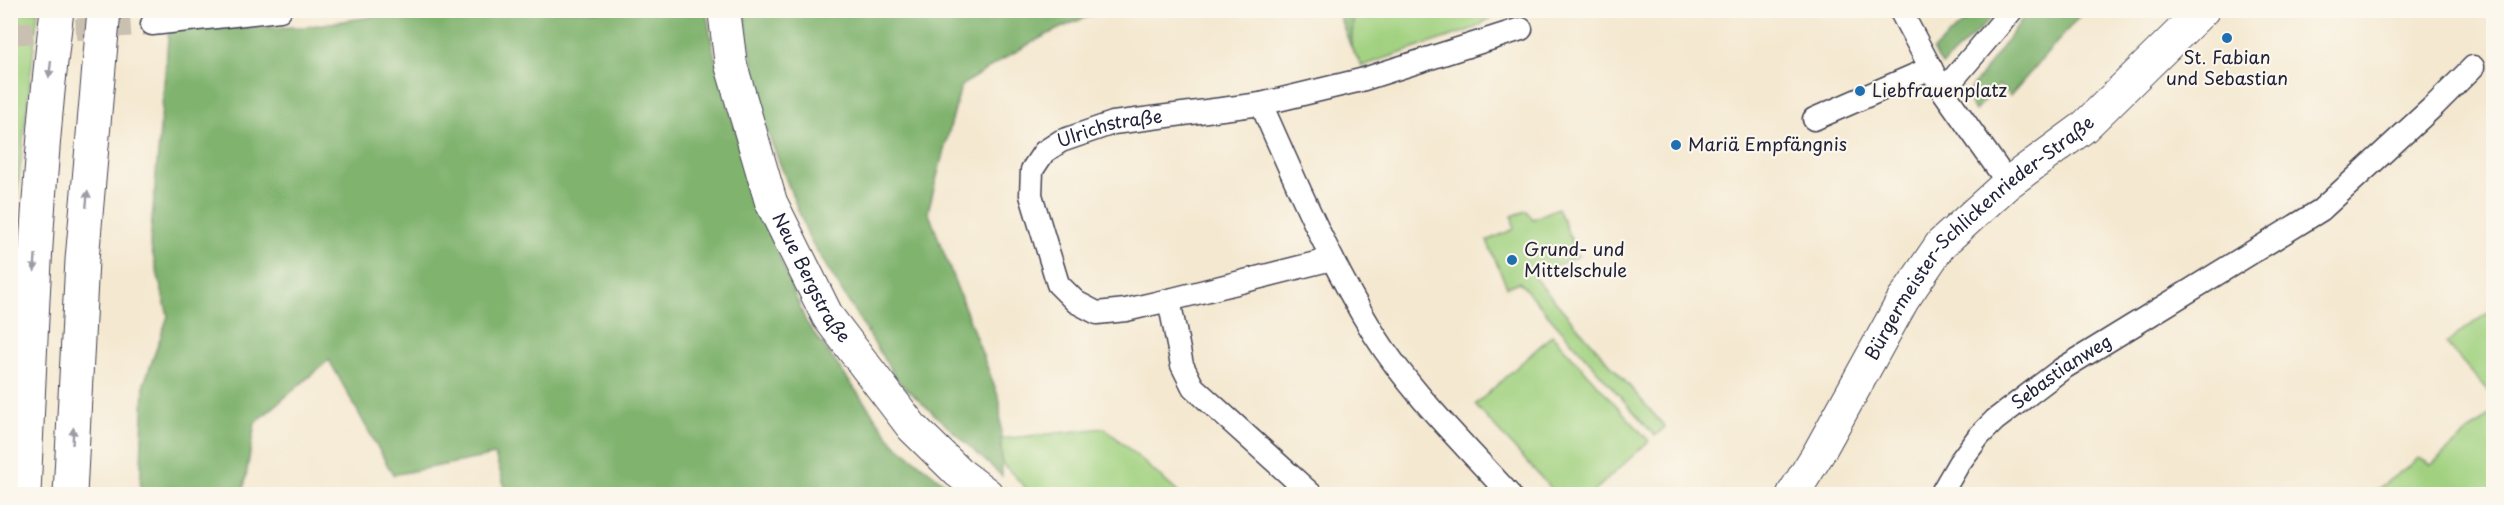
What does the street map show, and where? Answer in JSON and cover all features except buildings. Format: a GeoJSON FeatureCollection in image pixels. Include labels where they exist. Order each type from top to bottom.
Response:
{"type":"FeatureCollection","features":[{"type":"Feature","properties":{"kind":"highway"},"geometry":{"type":"LineString","coordinates":[[24,495],[33,289],[47,90],[57,10]]}},
{"type":"Feature","properties":{"kind":"highway"},"geometry":{"type":"LineString","coordinates":[[70,495],[82,260],[104,10]]}},
{"type":"Feature","properties":{"kind":"street"},"geometry":{"type":"LineString","coordinates":[[152,24],[280,10]]}},
{"type":"Feature","properties":{"kind":"street","name":"Neue Bergstraße"},"geometry":{"type":"LineString","coordinates":[[724,10],[730,65],[771,202],[828,317],[912,427],[958,472],[987,495]]}},
{"type":"Feature","properties":{"kind":"street"},"geometry":{"type":"LineString","coordinates":[[1900,10],[1944,90],[2008,183]]}},
{"type":"Feature","properties":{"kind":"street"},"geometry":{"type":"LineString","coordinates":[[1944,90],[2012,10]]}},
{"type":"Feature","properties":{"kind":"street","name":"Bürgermeister-Schlickenrieder-Straße"},"geometry":{"type":"LineString","coordinates":[[1792,495],[1818,454],[1903,300],[1922,270],[1952,232],[2008,183],[2083,128],[2203,10]]}},
{"type":"Feature","properties":{"kind":"street","name":"Ulrichstraße"},"geometry":{"type":"LineString","coordinates":[[1332,259],[1126,310],[1097,313],[1076,302],[1059,284],[1031,195],[1032,170],[1044,152],[1061,141],[1113,123],[1261,104],[1361,80],[1521,29]]}},
{"type":"Feature","properties":{"kind":"street","name":"Sebastianweg"},"geometry":{"type":"LineString","coordinates":[[1941,495],[1959,463],[1979,436],[1995,420],[2062,369],[2320,210],[2435,105],[2473,67]]}},
{"type":"Feature","properties":{"kind":"street"},"geometry":{"type":"LineString","coordinates":[[1814,119],[1931,68]]}},
{"type":"Feature","properties":{"kind":"street"},"geometry":{"type":"LineString","coordinates":[[1261,104],[1332,259],[1375,334],[1400,371],[1509,495]]}},
{"type":"Feature","properties":{"kind":"street"},"geometry":{"type":"LineString","coordinates":[[1169,300],[1182,365],[1193,387],[1311,495]]}},
{"type":"Feature","properties":{"kind":"green space"},"geometry":{"type":"Polygon","coordinates":[[[417,10],[706,11],[716,63],[756,199],[806,322],[894,443],[958,494],[507,494],[495,455],[393,475],[329,360],[255,423],[243,494],[140,494],[144,384],[168,316],[150,243],[169,28],[304,27],[417,10]]]}},
{"type":"Feature","properties":{"kind":"green space"},"geometry":{"type":"Polygon","coordinates":[[[743,10],[1108,11],[1052,32],[1013,53],[961,86],[928,211],[1000,401],[1002,476],[897,380],[810,240],[765,126],[743,10]]]}},
{"type":"Feature","properties":{"kind":"green space"},"geometry":{"type":"Polygon","coordinates":[[[14,11],[38,11],[15,212],[11,308],[10,43],[14,41],[20,22],[14,11]]]}},
{"type":"Feature","properties":{"kind":"green space"},"geometry":{"type":"Polygon","coordinates":[[[1337,11],[1354,11],[1351,47],[1337,11]]]}},
{"type":"Feature","properties":{"kind":"green space"},"geometry":{"type":"Polygon","coordinates":[[[1354,11],[1501,11],[1475,28],[1362,66],[1351,47],[1354,11]]]}},
{"type":"Feature","properties":{"kind":"green space"},"geometry":{"type":"Polygon","coordinates":[[[1977,11],[1999,11],[1942,65],[1933,50],[1977,11]]]}},
{"type":"Feature","properties":{"kind":"green space"},"geometry":{"type":"Polygon","coordinates":[[[2028,11],[2084,11],[2010,96],[1999,85],[1975,111],[1966,96],[2028,11]]]}},
{"type":"Feature","properties":{"kind":"green space"},"geometry":{"type":"Polygon","coordinates":[[[1558,208],[1578,256],[1533,276],[1665,427],[1655,436],[1519,282],[1507,287],[1487,241],[1514,229],[1512,216],[1526,211],[1533,219],[1558,208]]]}},
{"type":"Feature","properties":{"kind":"green space"},"geometry":{"type":"Polygon","coordinates":[[[2493,309],[2493,397],[2446,343],[2493,309]]]}},
{"type":"Feature","properties":{"kind":"green space"},"geometry":{"type":"Polygon","coordinates":[[[1552,335],[1649,441],[1591,494],[1556,494],[1475,405],[1552,335]]]}},
{"type":"Feature","properties":{"kind":"green space"},"geometry":{"type":"Polygon","coordinates":[[[2492,412],[2493,494],[2371,494],[2419,458],[2431,465],[2492,412]]]}},
{"type":"Feature","properties":{"kind":"green space"},"geometry":{"type":"Polygon","coordinates":[[[1105,428],[1180,494],[1032,494],[999,460],[1001,439],[1105,428]]]}},
{"type":"Feature","properties":{"kind":"tunnel"},"geometry":{"type":"LineString","coordinates":[[10,34],[152,24]]}},
{"type":"Feature","properties":{"kind":"place","name":"St. Fabian und Sebastian"},"geometry":{"type":"Point","coordinates":[2227,38]}},
{"type":"Feature","properties":{"kind":"place","name":"Liebfrauenplatz"},"geometry":{"type":"Point","coordinates":[1860,91]}},
{"type":"Feature","properties":{"kind":"place","name":"Mariä Empfängnis"},"geometry":{"type":"Point","coordinates":[1676,145]}},
{"type":"Feature","properties":{"kind":"place","name":"Grund- und Mittelschule"},"geometry":{"type":"Point","coordinates":[1512,260]}}]}
